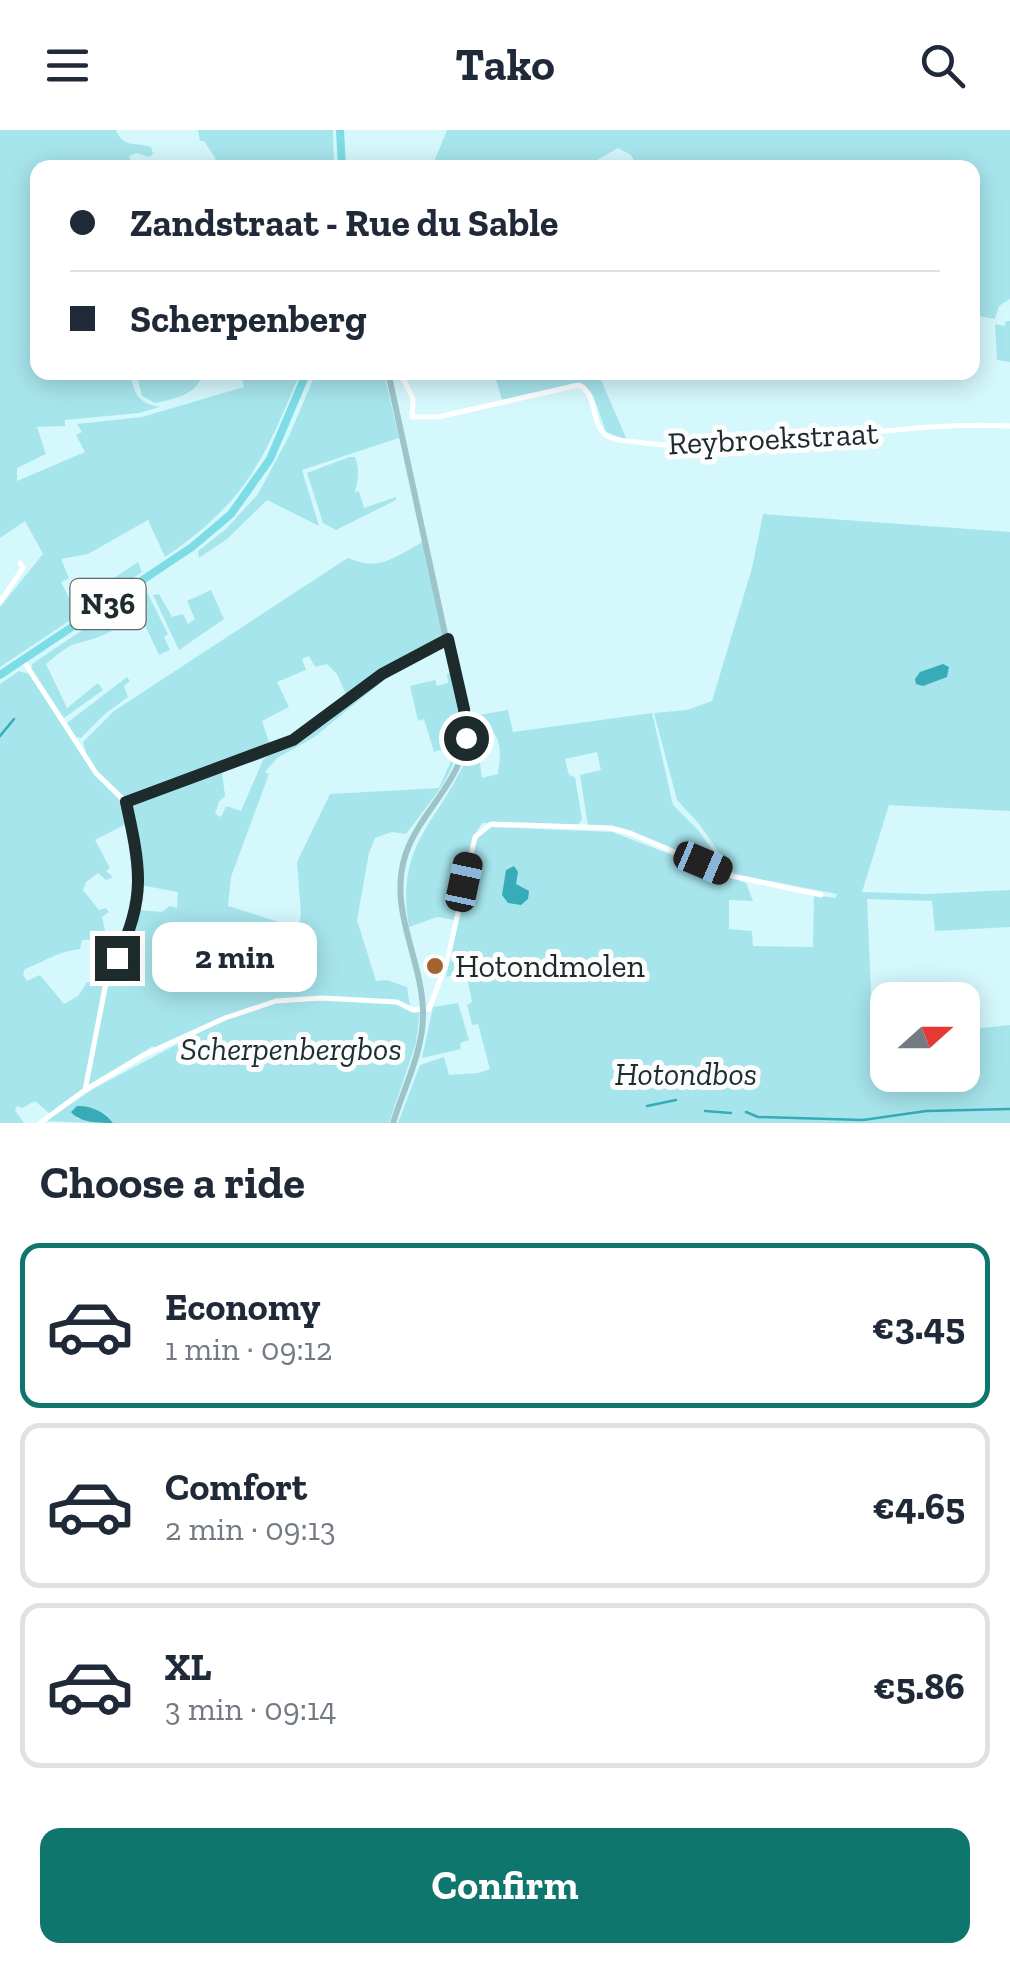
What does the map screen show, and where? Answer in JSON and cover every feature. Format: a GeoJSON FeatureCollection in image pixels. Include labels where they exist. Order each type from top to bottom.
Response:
{"type":"FeatureCollection","features":[{"type":"Feature","properties":{"kind":"main road"},"geometry":{"type":"LineString","coordinates":[[340,130],[342,160]]}},
{"type":"Feature","properties":{"kind":"main road","name":"N36"},"geometry":{"type":"LineString","coordinates":[[0,675],[192,547],[230,514],[270,459],[305,380]]}},
{"type":"Feature","properties":{"kind":"main road"},"geometry":{"type":"LineString","coordinates":[[390,380],[464,709],[464,750],[412,841],[400,884],[401,906],[420,983],[421,1036],[393,1123]]}},
{"type":"Feature","properties":{"kind":"street"},"geometry":{"type":"LineString","coordinates":[[402,431],[412,417],[412,399],[404,380]]}},
{"type":"Feature","properties":{"kind":"street","name":"Reybroekstraat"},"geometry":{"type":"LineString","coordinates":[[412,417],[438,417],[579,385],[589,392],[604,433],[615,439],[650,444],[729,446],[958,425],[1010,426]]}},
{"type":"Feature","properties":{"kind":"street"},"geometry":{"type":"LineString","coordinates":[[0,602],[22,568],[20,563]]}},
{"type":"Feature","properties":{"kind":"street"},"geometry":{"type":"LineString","coordinates":[[126,802],[293,740],[382,674],[448,639]]}},
{"type":"Feature","properties":{"kind":"street"},"geometry":{"type":"LineString","coordinates":[[23,660],[96,773],[126,802],[138,864],[136,912],[105,988],[85,1090]]}},
{"type":"Feature","properties":{"kind":"street"},"geometry":{"type":"LineString","coordinates":[[40,1123],[144,1055],[225,1018],[276,1001],[312,998],[391,1002],[420,1011],[432,1005],[448,962],[475,837],[486,826],[499,823],[612,828],[732,876],[821,895]]}},
{"type":"Feature","properties":{"kind":"green space"},"geometry":{"type":"Polygon","coordinates":[[[0,130],[116,130],[126,142],[151,147],[153,153],[150,157],[136,153],[129,156],[130,160],[30,160],[30,380],[132,380],[138,396],[160,407],[139,413],[65,420],[65,426],[37,427],[46,454],[17,468],[17,481],[85,452],[76,435],[82,432],[77,424],[142,417],[244,387],[242,380],[297,380],[263,455],[234,498],[215,517],[165,557],[148,520],[88,554],[61,559],[69,578],[61,582],[78,615],[0,667],[0,607],[43,554],[25,521],[0,538],[0,130]]]}},
{"type":"Feature","properties":{"kind":"green space"},"geometry":{"type":"Polygon","coordinates":[[[198,130],[333,130],[334,160],[215,160],[204,141],[200,141],[198,130]]]}},
{"type":"Feature","properties":{"kind":"green space"},"geometry":{"type":"Polygon","coordinates":[[[447,130],[1010,130],[1010,299],[999,306],[995,319],[980,316],[980,160],[634,160],[618,148],[597,160],[435,160],[447,130]]]}},
{"type":"Feature","properties":{"kind":"green space"},"geometry":{"type":"Polygon","coordinates":[[[1010,321],[1010,362],[997,360],[995,324],[1005,326],[1010,321]]]}},
{"type":"Feature","properties":{"kind":"green space"},"geometry":{"type":"Polygon","coordinates":[[[138,380],[200,380],[191,391],[178,397],[155,403],[142,396],[138,380]]]}},
{"type":"Feature","properties":{"kind":"green space"},"geometry":{"type":"Polygon","coordinates":[[[313,380],[386,380],[399,438],[302,470],[319,526],[267,500],[227,539],[199,558],[198,551],[226,529],[258,494],[313,380]]]}},
{"type":"Feature","properties":{"kind":"green space"},"geometry":{"type":"Polygon","coordinates":[[[496,380],[601,380],[627,440],[606,432],[593,395],[585,385],[575,383],[502,400],[496,380]]]}},
{"type":"Feature","properties":{"kind":"green space"},"geometry":{"type":"Polygon","coordinates":[[[355,457],[357,462],[355,492],[359,491],[364,508],[396,500],[336,530],[323,523],[307,473],[355,457]]]}},
{"type":"Feature","properties":{"kind":"green space","name":"Hotondbos"},"geometry":{"type":"Polygon","coordinates":[[[763,514],[1010,532],[1010,811],[889,805],[862,892],[1010,890],[1010,927],[935,931],[932,901],[867,899],[870,1092],[980,1092],[980,1028],[1010,1025],[1010,1123],[398,1123],[420,1065],[444,1057],[449,1075],[490,1069],[478,1024],[472,1025],[467,1005],[472,1002],[466,973],[454,971],[454,975],[446,977],[473,851],[480,833],[488,827],[612,832],[746,883],[753,901],[729,900],[729,929],[752,931],[753,946],[813,947],[814,895],[836,898],[837,894],[734,874],[677,800],[654,713],[687,710],[712,701],[752,568],[763,514]]]}},
{"type":"Feature","properties":{"kind":"green space","name":"Scherpenbergbos"},"geometry":{"type":"Polygon","coordinates":[[[423,542],[444,638],[347,697],[337,674],[327,664],[315,667],[309,656],[302,659],[306,670],[277,682],[289,707],[262,721],[271,748],[264,758],[222,772],[225,796],[215,814],[221,817],[226,806],[241,811],[263,760],[405,663],[313,738],[277,758],[265,772],[269,774],[231,877],[228,906],[298,928],[301,914],[297,862],[330,794],[439,788],[458,745],[434,752],[424,719],[418,721],[410,686],[435,680],[437,686],[448,683],[447,674],[452,673],[459,724],[459,743],[454,760],[437,793],[406,834],[392,832],[375,838],[357,920],[376,981],[387,980],[407,987],[410,1007],[420,1011],[416,1043],[389,1123],[113,1123],[93,1108],[76,1118],[95,1123],[46,1121],[93,1089],[204,1030],[156,1049],[153,1046],[88,1086],[108,983],[134,931],[139,910],[162,912],[170,906],[177,908],[178,892],[140,885],[130,811],[133,802],[164,785],[126,798],[99,773],[83,742],[114,711],[348,558],[378,563],[423,542]]]}},
{"type":"Feature","properties":{"kind":"green space"},"geometry":{"type":"Polygon","coordinates":[[[138,562],[142,572],[86,610],[81,600],[138,562]]]}},
{"type":"Feature","properties":{"kind":"green space"},"geometry":{"type":"Polygon","coordinates":[[[145,588],[168,634],[164,637],[170,650],[159,655],[134,602],[118,613],[122,624],[99,637],[71,645],[46,664],[67,708],[98,683],[103,690],[64,718],[31,670],[32,664],[145,588]]]}},
{"type":"Feature","properties":{"kind":"green space"},"geometry":{"type":"Polygon","coordinates":[[[211,590],[224,619],[179,650],[153,595],[159,594],[172,617],[183,614],[188,624],[195,619],[187,601],[211,590]]]}},
{"type":"Feature","properties":{"kind":"green space"},"geometry":{"type":"Polygon","coordinates":[[[19,671],[29,674],[95,775],[124,805],[128,823],[95,840],[110,868],[106,871],[113,877],[106,880],[98,873],[86,882],[83,890],[99,910],[106,908],[109,912],[102,917],[107,939],[82,940],[80,949],[51,957],[25,969],[23,974],[27,981],[40,975],[64,1004],[78,996],[87,982],[103,983],[85,1089],[50,1114],[35,1101],[15,1110],[24,1123],[0,1123],[0,684],[19,671]]]}},
{"type":"Feature","properties":{"kind":"green space"},"geometry":{"type":"Polygon","coordinates":[[[127,677],[130,681],[124,686],[128,697],[81,738],[76,737],[67,723],[127,677]]]}},
{"type":"Feature","properties":{"kind":"green space"},"geometry":{"type":"Polygon","coordinates":[[[508,710],[513,732],[652,713],[673,805],[698,830],[729,873],[629,831],[588,826],[580,775],[601,770],[597,752],[565,759],[569,775],[575,777],[582,819],[578,825],[482,823],[473,838],[454,920],[437,917],[409,927],[406,898],[414,852],[469,752],[479,755],[482,778],[498,774],[498,741],[478,715],[508,710]]]}},
{"type":"Feature","properties":{"kind":"green space"},"geometry":{"type":"Polygon","coordinates":[[[458,1003],[469,1040],[460,1043],[461,1049],[422,1058],[433,1007],[458,1003]]]}},
{"type":"Feature","properties":{"kind":"shaded area"},"geometry":{"type":"Polygon","coordinates":[[[943,664],[949,667],[947,677],[923,686],[916,684],[920,672],[943,664]]]}},
{"type":"Feature","properties":{"kind":"shaded area"},"geometry":{"type":"Polygon","coordinates":[[[514,866],[518,872],[516,884],[529,891],[528,899],[521,905],[508,903],[502,895],[506,870],[514,866]]]}},
{"type":"Feature","properties":{"kind":"shaded area"},"geometry":{"type":"Polygon","coordinates":[[[77,1106],[97,1110],[113,1123],[79,1118],[71,1112],[77,1106]]]}},
{"type":"Feature","properties":{"kind":"waterway"},"geometry":{"type":"LineString","coordinates":[[0,736],[14,719]]}},
{"type":"Feature","properties":{"kind":"waterway"},"geometry":{"type":"LineString","coordinates":[[647,1106],[676,1100]]}},
{"type":"Feature","properties":{"kind":"waterway"},"geometry":{"type":"LineString","coordinates":[[746,1112],[758,1117],[863,1120],[926,1111],[1010,1109]]}},
{"type":"Feature","properties":{"kind":"waterway"},"geometry":{"type":"LineString","coordinates":[[705,1111],[731,1113]]}},
{"type":"Feature","properties":{"kind":"place","name":"Hotondmolen"},"geometry":{"type":"Point","coordinates":[435,966]}},
{"type":"Feature","properties":{"kind":"route"},"geometry":{"type":"LineString","coordinates":[[117,958],[135,919],[139,874],[126,802],[293,740],[382,674],[448,639],[464,709],[466,738]]}}]}
